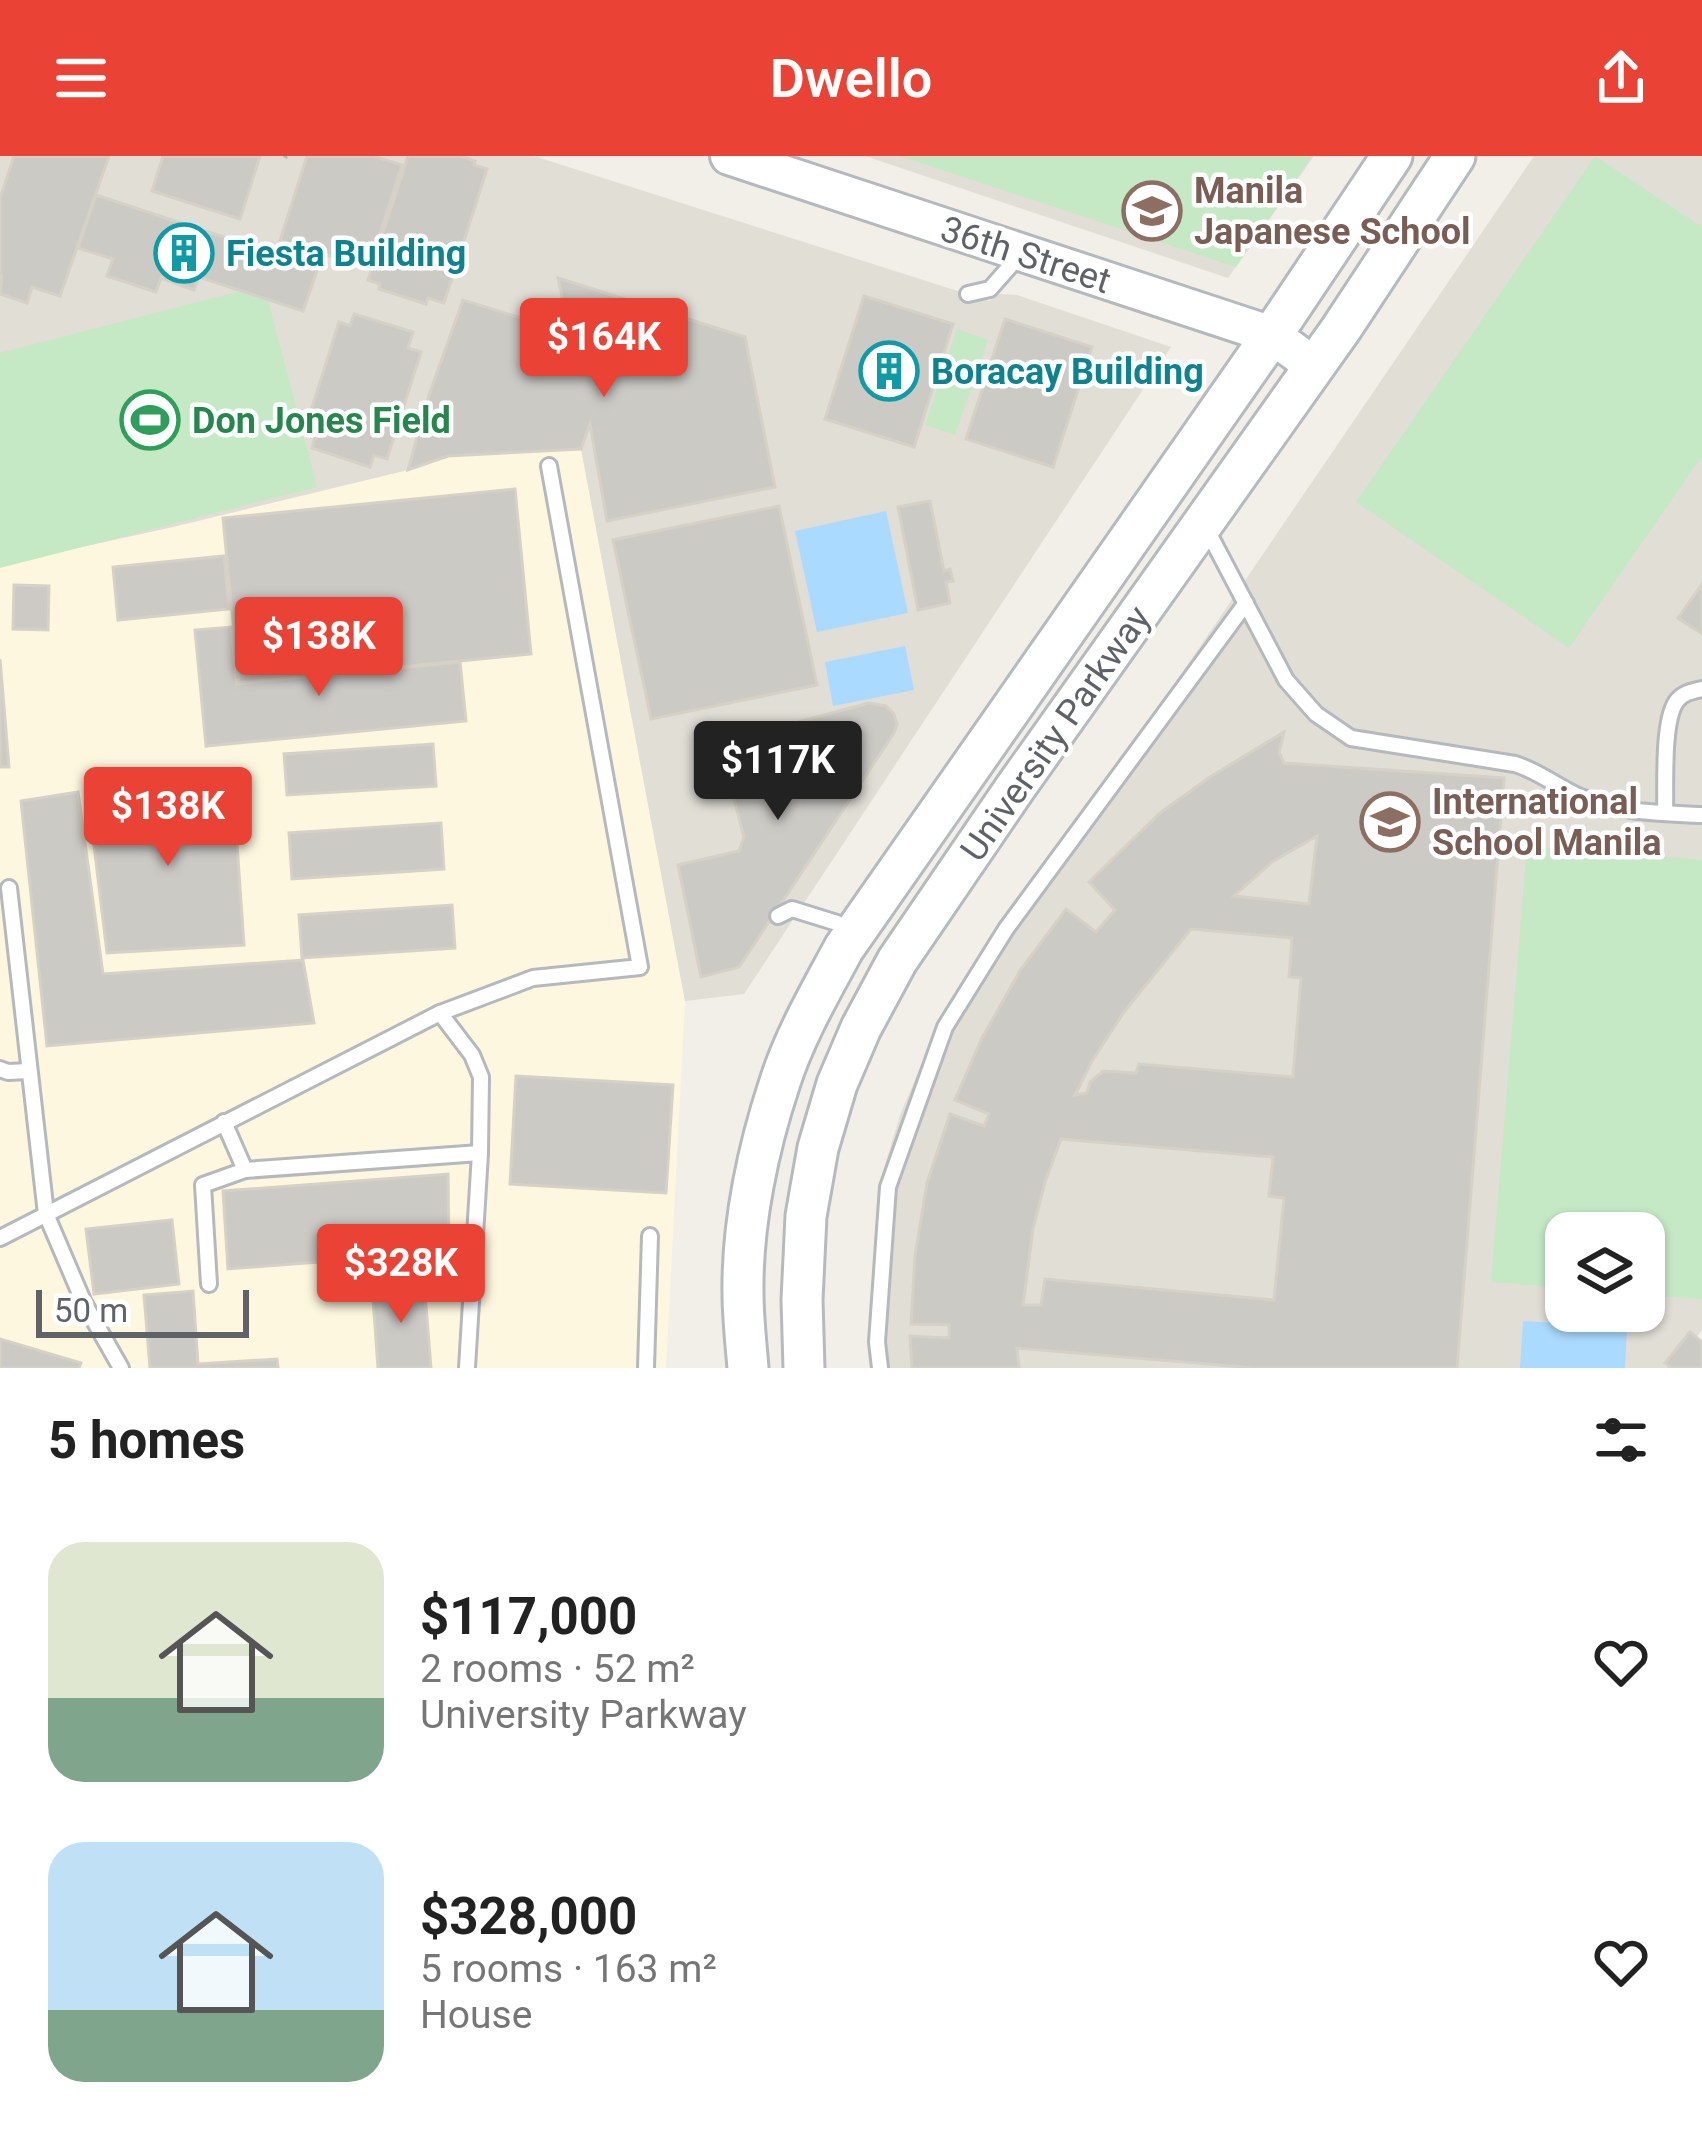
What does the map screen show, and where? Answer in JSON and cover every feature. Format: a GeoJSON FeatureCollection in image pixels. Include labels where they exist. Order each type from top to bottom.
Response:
{"type":"FeatureCollection","features":[{"type":"Feature","properties":{"kind":"main road","name":"University Parkway"},"geometry":{"type":"LineString","coordinates":[[748,1368],[743,1291],[749,1219],[780,1079],[805,1021],[844,948],[1392,156]]}},
{"type":"Feature","properties":{"kind":"main road","name":"University Parkway"},"geometry":{"type":"LineString","coordinates":[[805,1368],[806,1216],[824,1127],[861,1028],[923,923],[1314,366],[1455,156]]}},
{"type":"Feature","properties":{"kind":"street","name":"36th Street"},"geometry":{"type":"LineString","coordinates":[[729,156],[777,164],[1022,253],[1272,335],[1314,366]]}},
{"type":"Feature","properties":{"kind":"lane"},"geometry":{"type":"LineString","coordinates":[[968,294],[990,289],[1022,253]]}},
{"type":"Feature","properties":{"kind":"lane"},"geometry":{"type":"LineString","coordinates":[[0,1238],[440,1013],[533,979],[640,967],[549,466]]}},
{"type":"Feature","properties":{"kind":"lane"},"geometry":{"type":"LineString","coordinates":[[1203,522],[1286,680],[1316,714],[1351,738],[1515,764],[1574,794],[1618,808],[1702,815]]}},
{"type":"Feature","properties":{"kind":"lane"},"geometry":{"type":"LineString","coordinates":[[880,1368],[877,1342],[888,1187],[945,1027],[1006,929],[1246,603]]}},
{"type":"Feature","properties":{"kind":"lane"},"geometry":{"type":"LineString","coordinates":[[1665,813],[1671,715],[1685,693],[1702,689]]}},
{"type":"Feature","properties":{"kind":"lane"},"geometry":{"type":"LineString","coordinates":[[9,888],[46,1214],[84,1303],[121,1368]]}},
{"type":"Feature","properties":{"kind":"lane"},"geometry":{"type":"LineString","coordinates":[[778,916],[792,909],[837,923]]}},
{"type":"Feature","properties":{"kind":"lane"},"geometry":{"type":"LineString","coordinates":[[440,1013],[472,1055],[481,1077],[467,1368]]}},
{"type":"Feature","properties":{"kind":"lane"},"geometry":{"type":"LineString","coordinates":[[0,1069],[28,1071]]}},
{"type":"Feature","properties":{"kind":"lane"},"geometry":{"type":"LineString","coordinates":[[224,1122],[245,1170]]}},
{"type":"Feature","properties":{"kind":"lane"},"geometry":{"type":"LineString","coordinates":[[209,1284],[203,1185],[245,1170],[480,1153]]}},
{"type":"Feature","properties":{"kind":"lane"},"geometry":{"type":"LineString","coordinates":[[646,1368],[650,1236]]}},
{"type":"Feature","properties":{"kind":"shaded area"},"geometry":{"type":"Polygon","coordinates":[[[0,156],[534,156],[989,301],[1000,294],[1017,295],[1171,347],[744,994],[685,1001],[581,449],[448,456],[408,470],[0,565],[0,156]]]}},
{"type":"Feature","properties":{"kind":"shaded area","name":"Manila Japanese School"},"geometry":{"type":"Polygon","coordinates":[[[865,156],[1314,156],[1228,278],[865,156]]]}},
{"type":"Feature","properties":{"kind":"shaded area","name":"International School Manila"},"geometry":{"type":"Polygon","coordinates":[[[1534,156],[1702,156],[1702,1330],[1673,1368],[870,1368],[878,1188],[900,1115],[937,1028],[1002,927],[1152,717],[1534,156]]]}},
{"type":"Feature","properties":{"kind":"shaded area"},"geometry":{"type":"Polygon","coordinates":[[[581,449],[685,1001],[666,1368],[0,1368],[0,565],[408,470],[448,456],[581,449]]]}},
{"type":"Feature","properties":{"kind":"green space","name":"Manila Japanese School"},"geometry":{"type":"Polygon","coordinates":[[[900,156],[1312,156],[1236,267],[900,156]]]}},
{"type":"Feature","properties":{"kind":"green space"},"geometry":{"type":"Polygon","coordinates":[[[1595,156],[1702,227],[1702,456],[1569,648],[1356,502],[1595,156]]]}},
{"type":"Feature","properties":{"kind":"green space","name":"Don Jones Field"},"geometry":{"type":"Polygon","coordinates":[[[264,285],[317,487],[0,568],[0,353],[264,285]]]}},
{"type":"Feature","properties":{"kind":"green space"},"geometry":{"type":"Polygon","coordinates":[[[957,329],[988,340],[955,435],[925,425],[957,329]]]}},
{"type":"Feature","properties":{"kind":"green space"},"geometry":{"type":"Polygon","coordinates":[[[1527,846],[1702,860],[1702,1299],[1665,1296],[1665,1212],[1545,1212],[1545,1286],[1491,1282],[1527,846]]]}},
{"type":"Feature","properties":{"kind":"water"},"geometry":{"type":"Polygon","coordinates":[[[886,511],[908,613],[817,632],[795,531],[886,511]]]}},
{"type":"Feature","properties":{"kind":"water"},"geometry":{"type":"Polygon","coordinates":[[[905,646],[914,690],[833,706],[825,662],[905,646]]]}},
{"type":"Feature","properties":{"kind":"water"},"geometry":{"type":"Polygon","coordinates":[[[1523,1321],[1545,1322],[1545,1332],[1627,1332],[1625,1368],[1520,1368],[1523,1321]]]}},
{"type":"Feature","properties":{"kind":"building"},"geometry":{"type":"Polygon","coordinates":[[[14,156],[109,156],[60,296],[32,287],[27,303],[0,294],[0,199],[14,156]]]}},
{"type":"Feature","properties":{"kind":"building"},"geometry":{"type":"Polygon","coordinates":[[[163,156],[260,156],[240,219],[152,191],[163,156]]]}},
{"type":"Feature","properties":{"kind":"building"},"geometry":{"type":"Polygon","coordinates":[[[307,156],[373,156],[402,165],[369,268],[280,241],[307,156]]]}},
{"type":"Feature","properties":{"kind":"building"},"geometry":{"type":"Polygon","coordinates":[[[408,156],[460,156],[487,169],[444,303],[428,298],[426,304],[379,289],[380,284],[368,280],[408,156]]]}},
{"type":"Feature","properties":{"kind":"building","name":"Fiesta Building"},"geometry":{"type":"Polygon","coordinates":[[[96,195],[318,268],[303,311],[199,277],[194,290],[161,278],[156,292],[107,276],[113,259],[78,248],[96,195]]]}},
{"type":"Feature","properties":{"kind":"building"},"geometry":{"type":"Polygon","coordinates":[[[558,278],[745,337],[775,487],[607,521],[590,424],[581,449],[448,456],[408,470],[463,300],[570,333],[558,278]]]}},
{"type":"Feature","properties":{"kind":"building","name":"Boracay Building"},"geometry":{"type":"Polygon","coordinates":[[[864,296],[953,324],[914,447],[825,419],[864,296]]]}},
{"type":"Feature","properties":{"kind":"building"},"geometry":{"type":"Polygon","coordinates":[[[354,314],[413,332],[408,348],[421,352],[387,459],[374,455],[370,467],[312,448],[315,436],[304,433],[339,322],[350,326],[354,314]]]}},
{"type":"Feature","properties":{"kind":"building"},"geometry":{"type":"Polygon","coordinates":[[[1005,319],[1092,347],[1053,467],[966,439],[1005,319]]]}},
{"type":"Feature","properties":{"kind":"building"},"geometry":{"type":"Polygon","coordinates":[[[515,489],[531,654],[239,683],[223,518],[515,489]]]}},
{"type":"Feature","properties":{"kind":"building"},"geometry":{"type":"Polygon","coordinates":[[[930,501],[944,571],[950,569],[953,581],[946,582],[950,603],[918,610],[898,507],[930,501]]]}},
{"type":"Feature","properties":{"kind":"building"},"geometry":{"type":"Polygon","coordinates":[[[779,506],[817,685],[651,719],[613,540],[779,506]]]}},
{"type":"Feature","properties":{"kind":"building"},"geometry":{"type":"Polygon","coordinates":[[[224,556],[229,609],[118,620],[113,567],[224,556]]]}},
{"type":"Feature","properties":{"kind":"building"},"geometry":{"type":"Polygon","coordinates":[[[1702,584],[1702,634],[1678,618],[1702,584]]]}},
{"type":"Feature","properties":{"kind":"building"},"geometry":{"type":"Polygon","coordinates":[[[14,585],[49,586],[48,630],[13,629],[14,585]]]}},
{"type":"Feature","properties":{"kind":"building"},"geometry":{"type":"Polygon","coordinates":[[[231,627],[237,684],[460,662],[466,721],[206,746],[195,630],[231,627]]]}},
{"type":"Feature","properties":{"kind":"building"},"geometry":{"type":"Polygon","coordinates":[[[0,659],[9,767],[0,767],[0,659]]]}},
{"type":"Feature","properties":{"kind":"building"},"geometry":{"type":"Polygon","coordinates":[[[869,703],[886,706],[894,714],[894,733],[739,967],[701,977],[678,865],[739,851],[744,837],[722,753],[727,741],[869,703]]]}},
{"type":"Feature","properties":{"kind":"building"},"geometry":{"type":"Polygon","coordinates":[[[1284,732],[1279,752],[1284,763],[1504,778],[1457,1368],[1256,1368],[1017,1348],[1019,1368],[912,1368],[910,1336],[949,1338],[949,1325],[911,1324],[915,1256],[927,1183],[950,1114],[984,1126],[989,1114],[955,1100],[982,1038],[1021,969],[1066,909],[1096,932],[1115,910],[1089,882],[1160,813],[1284,732]],[[1317,836],[1272,862],[1234,896],[1309,904],[1317,836]],[[1191,929],[1124,1012],[1075,1095],[1087,1093],[1090,1082],[1103,1071],[1136,1073],[1139,1064],[1293,1077],[1301,978],[1289,977],[1292,938],[1191,929]],[[1061,1139],[1045,1182],[1023,1305],[1041,1305],[1045,1279],[1274,1300],[1284,1198],[1269,1196],[1273,1157],[1061,1139]]]}},
{"type":"Feature","properties":{"kind":"building"},"geometry":{"type":"Polygon","coordinates":[[[433,744],[436,786],[287,795],[284,754],[433,744]]]}},
{"type":"Feature","properties":{"kind":"building"},"geometry":{"type":"Polygon","coordinates":[[[233,786],[244,945],[107,953],[88,796],[233,786]]]}},
{"type":"Feature","properties":{"kind":"building"},"geometry":{"type":"Polygon","coordinates":[[[78,792],[103,974],[303,960],[314,1023],[47,1046],[21,801],[78,792]]]}},
{"type":"Feature","properties":{"kind":"building"},"geometry":{"type":"Polygon","coordinates":[[[441,823],[444,869],[292,879],[289,833],[441,823]]]}},
{"type":"Feature","properties":{"kind":"building"},"geometry":{"type":"Polygon","coordinates":[[[452,905],[455,948],[302,958],[299,915],[452,905]]]}},
{"type":"Feature","properties":{"kind":"building"},"geometry":{"type":"Polygon","coordinates":[[[516,1076],[673,1085],[666,1193],[510,1184],[516,1076]]]}},
{"type":"Feature","properties":{"kind":"building"},"geometry":{"type":"Polygon","coordinates":[[[448,1174],[449,1252],[228,1269],[223,1191],[448,1174]]]}},
{"type":"Feature","properties":{"kind":"building"},"geometry":{"type":"Polygon","coordinates":[[[172,1220],[179,1284],[94,1294],[86,1229],[172,1220]]]}},
{"type":"Feature","properties":{"kind":"building"},"geometry":{"type":"Polygon","coordinates":[[[424,1281],[431,1368],[378,1368],[372,1285],[424,1281]]]}},
{"type":"Feature","properties":{"kind":"building"},"geometry":{"type":"Polygon","coordinates":[[[193,1291],[198,1364],[277,1359],[278,1368],[150,1368],[144,1295],[193,1291]]]}},
{"type":"Feature","properties":{"kind":"building"},"geometry":{"type":"Polygon","coordinates":[[[1690,1332],[1702,1342],[1702,1368],[1671,1368],[1665,1363],[1690,1332]]]}},
{"type":"Feature","properties":{"kind":"building"},"geometry":{"type":"Polygon","coordinates":[[[0,1339],[81,1363],[79,1368],[0,1368],[0,1339]]]}},
{"type":"Feature","properties":{"kind":"place","name":"Manila Japanese School"},"geometry":{"type":"Point","coordinates":[1152,211]}},
{"type":"Feature","properties":{"kind":"place","name":"Fiesta Building"},"geometry":{"type":"Point","coordinates":[184,253]}},
{"type":"Feature","properties":{"kind":"place","name":"Boracay Building"},"geometry":{"type":"Point","coordinates":[889,371]}},
{"type":"Feature","properties":{"kind":"place","name":"Don Jones Field"},"geometry":{"type":"Point","coordinates":[150,420]}},
{"type":"Feature","properties":{"kind":"place","name":"International School Manila"},"geometry":{"type":"Point","coordinates":[1390,822]}}]}
